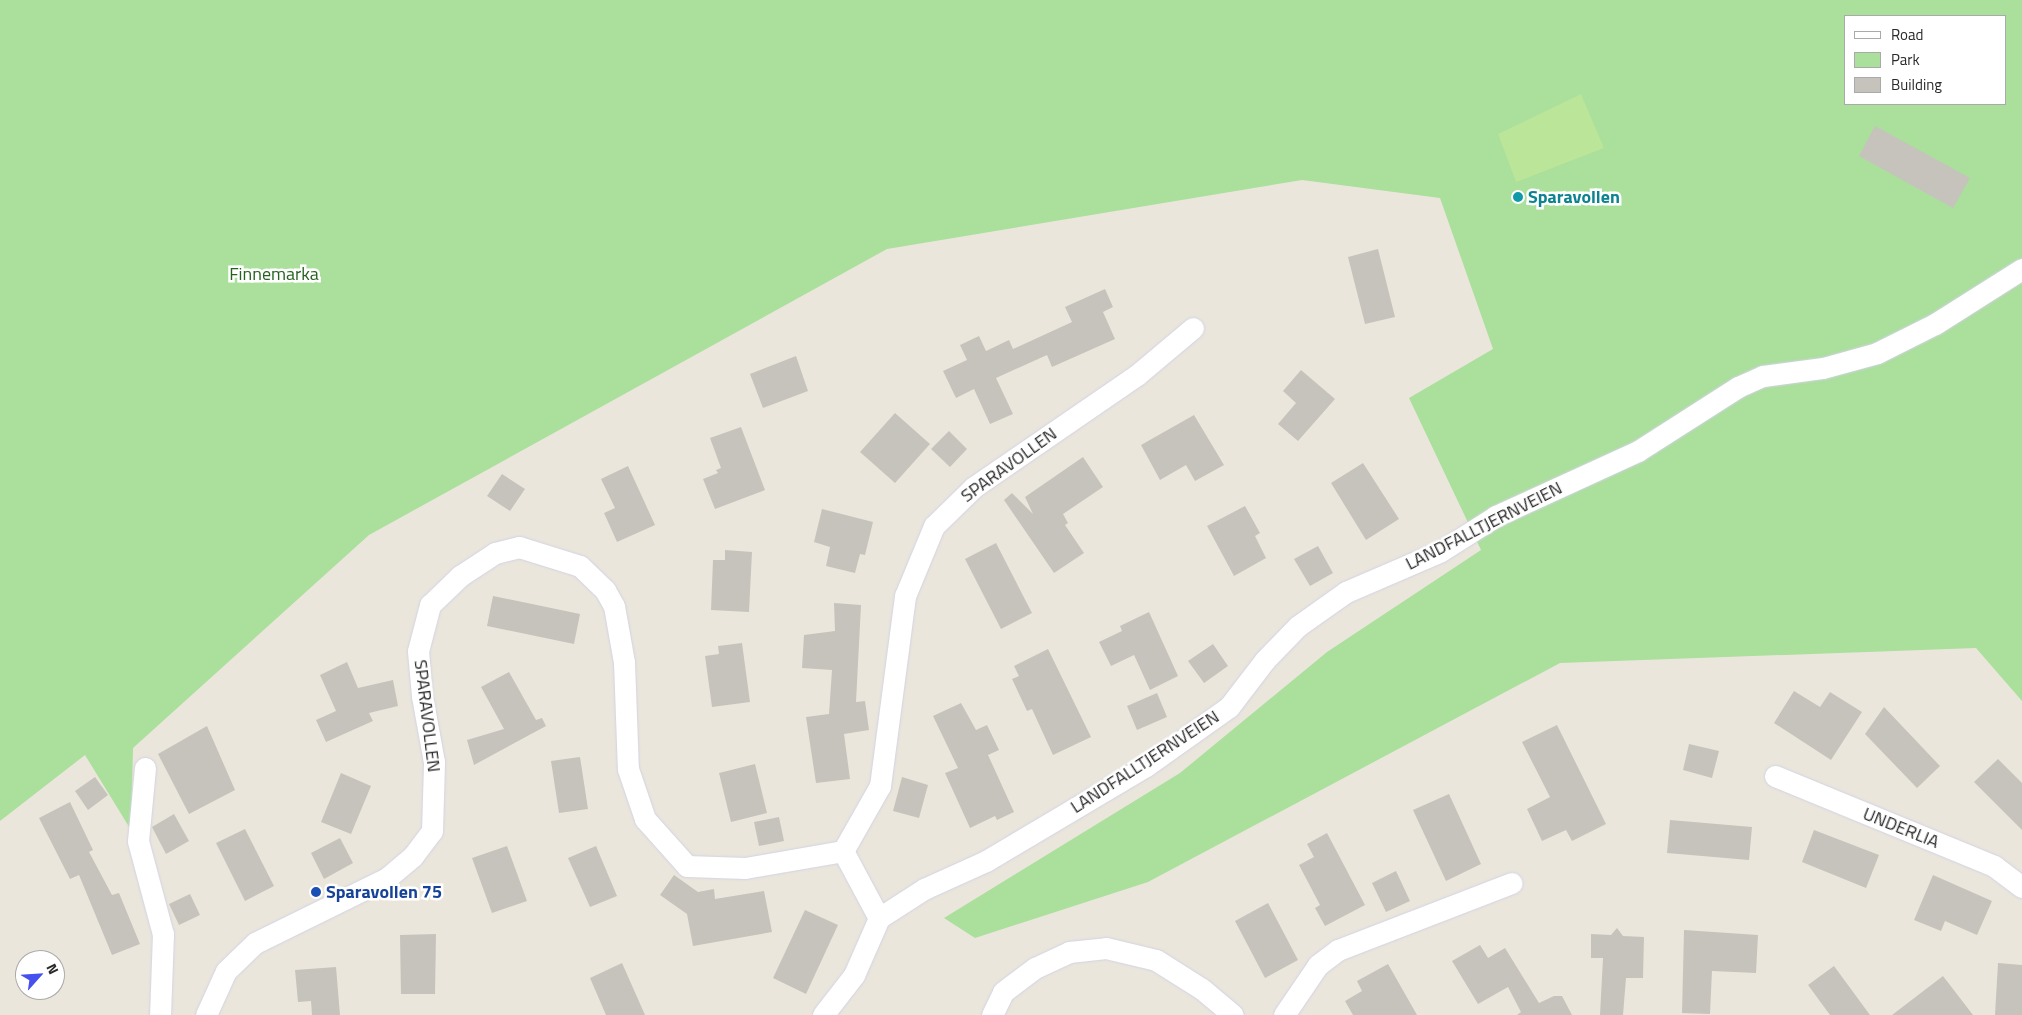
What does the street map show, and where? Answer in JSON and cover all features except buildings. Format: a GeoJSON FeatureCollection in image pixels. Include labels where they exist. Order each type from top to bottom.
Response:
{"type":"FeatureCollection","features":[{"type":"Feature","properties":{"kind":"street","name":"LANDFALLTJERNVEIEN"},"geometry":{"type":"LineString","coordinates":[[879,918],[924,889],[986,861],[1146,766],[1229,707],[1265,660],[1298,626],[1346,592],[1441,551],[1496,516],[1638,451],[1738,387],[1763,376],[1823,368],[1877,353],[1935,324],[2022,269]]}},
{"type":"Feature","properties":{"kind":"street","name":"SPARAVOLLEN"},"geometry":{"type":"LineString","coordinates":[[206,1015],[226,971],[255,943],[387,878],[413,856],[432,831],[434,762],[422,696],[418,651],[430,605],[460,576],[495,553],[519,547],[580,566],[605,590],[614,606],[624,662],[628,769],[644,819],[687,866],[745,868],[843,851],[880,786],[906,596],[934,526],[974,487],[1137,375],[1193,328]]}},
{"type":"Feature","properties":{"kind":"street"},"geometry":{"type":"LineString","coordinates":[[145,768],[138,841],[163,934],[160,1015]]}},
{"type":"Feature","properties":{"kind":"street","name":"UNDERLIA"},"geometry":{"type":"LineString","coordinates":[[1775,776],[1994,866],[2022,887]]}},
{"type":"Feature","properties":{"kind":"street"},"geometry":{"type":"LineString","coordinates":[[823,1015],[854,974],[879,918],[843,851]]}},
{"type":"Feature","properties":{"kind":"street"},"geometry":{"type":"LineString","coordinates":[[1284,1015],[1318,965],[1338,950],[1512,883]]}},
{"type":"Feature","properties":{"kind":"street"},"geometry":{"type":"LineString","coordinates":[[992,1015],[1003,992],[1034,968],[1069,952],[1106,948],[1156,960],[1202,989],[1233,1015]]}},
{"type":"Feature","properties":{"kind":"green space","name":"Finnemarka"},"geometry":{"type":"Polygon","coordinates":[[[0,0],[2022,0],[2022,701],[1976,648],[1560,663],[1148,882],[975,938],[944,918],[1180,773],[1327,652],[1481,550],[1409,398],[1493,349],[1440,198],[1302,180],[887,249],[369,535],[133,748],[131,830],[85,755],[0,821],[0,0]]]}},
{"type":"Feature","properties":{"kind":"green space"},"geometry":{"type":"Polygon","coordinates":[[[1581,94],[1604,148],[1516,182],[1498,134],[1581,94]]]}},
{"type":"Feature","properties":{"kind":"place","name":"Sparavollen"},"geometry":{"type":"Point","coordinates":[1518,197]}},
{"type":"Feature","properties":{"kind":"place","name":"Sparavollen 75"},"geometry":{"type":"Point","coordinates":[316,892]}}]}
